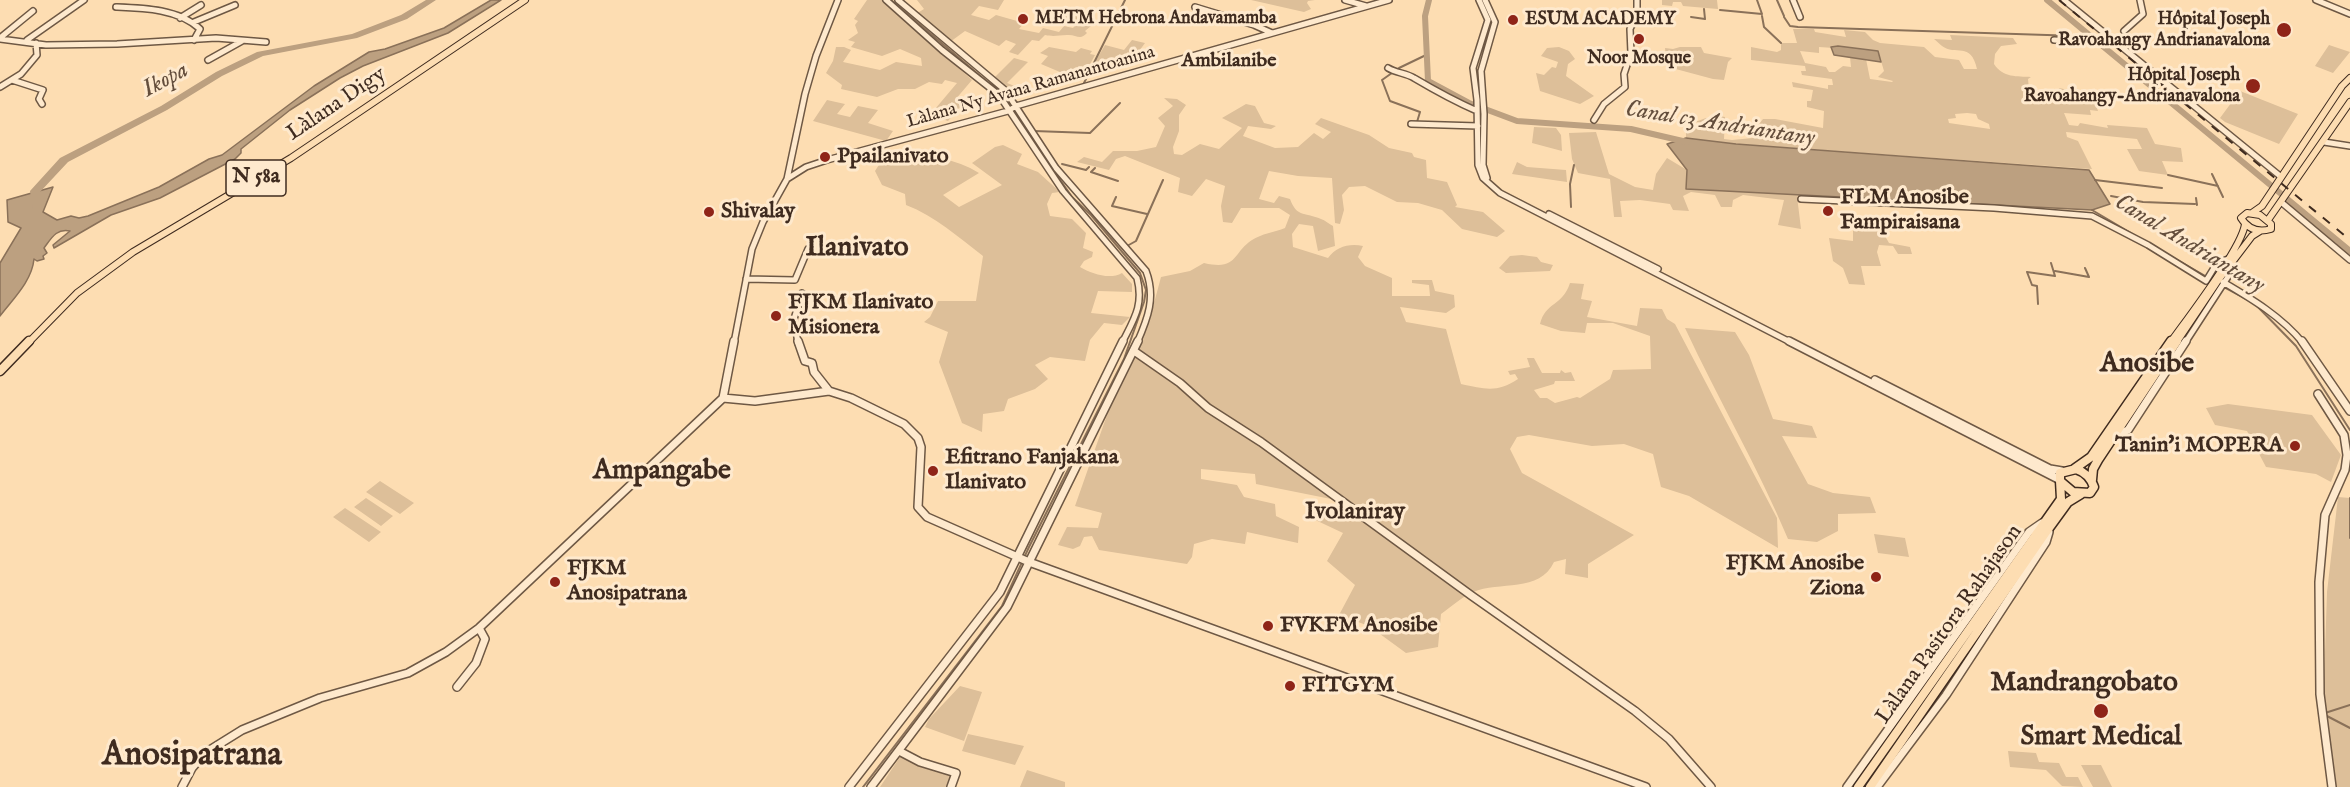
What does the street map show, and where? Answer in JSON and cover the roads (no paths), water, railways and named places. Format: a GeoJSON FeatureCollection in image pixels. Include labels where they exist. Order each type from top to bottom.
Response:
{"type":"FeatureCollection","features":[{"type":"Feature","properties":{"kind":"main road","name":"Làlana Digy"},"geometry":{"type":"LineString","coordinates":[[0,371],[77,292],[104,272],[291,158],[525,0]]}},
{"type":"Feature","properties":{"kind":"main road"},"geometry":{"type":"LineString","coordinates":[[2092,480],[2093,469],[2098,460],[2230,260],[2244,233],[2245,224],[2242,215],[2252,213],[2262,206],[2278,179],[2342,86],[2350,78]]}},
{"type":"Feature","properties":{"kind":"main road"},"geometry":{"type":"LineString","coordinates":[[2268,220],[2350,102]]}},
{"type":"Feature","properties":{"kind":"main road"},"geometry":{"type":"LineString","coordinates":[[2230,260],[2252,237],[2260,231],[2271,228],[2268,220],[2252,213]]}},
{"type":"Feature","properties":{"kind":"main road"},"geometry":{"type":"LineString","coordinates":[[2245,224],[2260,231]]}},
{"type":"Feature","properties":{"kind":"main road"},"geometry":{"type":"LineString","coordinates":[[2062,471],[2074,469],[2091,457],[2215,283]]}},
{"type":"Feature","properties":{"kind":"main road"},"geometry":{"type":"LineString","coordinates":[[2074,469],[2084,473],[2092,480]]}},
{"type":"Feature","properties":{"kind":"main road","name":"Làlana Pasitora Rahajason"},"geometry":{"type":"LineString","coordinates":[[1869,787],[2048,523],[2061,499],[2062,471]]}},
{"type":"Feature","properties":{"kind":"main road","name":"Làlana Pasitora Rahajason"},"geometry":{"type":"LineString","coordinates":[[1858,787],[2048,523],[2068,502],[2081,494],[2093,491],[2092,480]]}},
{"type":"Feature","properties":{"kind":"main road"},"geometry":{"type":"LineString","coordinates":[[2060,481],[2071,491],[2081,494]]}},
{"type":"Feature","properties":{"kind":"street"},"geometry":{"type":"LineString","coordinates":[[27,40],[84,0]]}},
{"type":"Feature","properties":{"kind":"street"},"geometry":{"type":"LineString","coordinates":[[182,787],[192,768],[205,753],[242,729],[320,698],[408,673],[446,652],[479,628],[723,398],[752,249],[763,222],[787,179],[805,94],[816,56],[838,0]]}},
{"type":"Feature","properties":{"kind":"street"},"geometry":{"type":"LineString","coordinates":[[849,787],[1000,592],[1138,311],[1141,293],[1137,278],[1125,261],[1063,191],[999,95],[942,50],[886,0]]}},
{"type":"Feature","properties":{"kind":"street"},"geometry":{"type":"LineString","coordinates":[[872,787],[1007,607],[1134,351],[1150,311],[1152,282],[1146,270],[1056,168],[1005,90],[898,0]]}},
{"type":"Feature","properties":{"kind":"street"},"geometry":{"type":"LineString","coordinates":[[1345,0],[1366,6]]}},
{"type":"Feature","properties":{"kind":"street","name":"Làlana Ny Avana Ramanantoanina"},"geometry":{"type":"LineString","coordinates":[[787,179],[806,167],[827,160],[1008,111],[1016,106],[1389,0]]}},
{"type":"Feature","properties":{"kind":"street"},"geometry":{"type":"LineString","coordinates":[[1479,0],[1488,20],[1473,68],[1479,109]]}},
{"type":"Feature","properties":{"kind":"street"},"geometry":{"type":"LineString","coordinates":[[1485,0],[1495,22],[1481,71],[1478,165],[1483,178],[1500,193],[2055,476],[2060,481]]}},
{"type":"Feature","properties":{"kind":"street"},"geometry":{"type":"LineString","coordinates":[[1594,120],[1605,104],[1624,87],[1624,74],[1631,53],[1630,28],[1636,22],[1639,12],[1637,0]]}},
{"type":"Feature","properties":{"kind":"street"},"geometry":{"type":"LineString","coordinates":[[1793,0],[1800,17]]}},
{"type":"Feature","properties":{"kind":"street"},"geometry":{"type":"LineString","coordinates":[[2064,0],[2278,179]]}},
{"type":"Feature","properties":{"kind":"street"},"geometry":{"type":"LineString","coordinates":[[2124,31],[2143,14],[2140,0]]}},
{"type":"Feature","properties":{"kind":"street"},"geometry":{"type":"LineString","coordinates":[[2316,0],[2350,14]]}},
{"type":"Feature","properties":{"kind":"street"},"geometry":{"type":"LineString","coordinates":[[180,18],[201,5]]}},
{"type":"Feature","properties":{"kind":"street"},"geometry":{"type":"LineString","coordinates":[[194,22],[235,5]]}},
{"type":"Feature","properties":{"kind":"street"},"geometry":{"type":"LineString","coordinates":[[1195,6],[1272,33]]}},
{"type":"Feature","properties":{"kind":"street"},"geometry":{"type":"LineString","coordinates":[[116,7],[154,9],[194,22],[200,29],[194,40]]}},
{"type":"Feature","properties":{"kind":"street"},"geometry":{"type":"LineString","coordinates":[[0,38],[33,11]]}},
{"type":"Feature","properties":{"kind":"street"},"geometry":{"type":"LineString","coordinates":[[0,38],[36,43],[117,44],[223,38],[266,42]]}},
{"type":"Feature","properties":{"kind":"street"},"geometry":{"type":"LineString","coordinates":[[2054,40],[2090,42]]}},
{"type":"Feature","properties":{"kind":"street"},"geometry":{"type":"LineString","coordinates":[[208,60],[242,41]]}},
{"type":"Feature","properties":{"kind":"street"},"geometry":{"type":"LineString","coordinates":[[0,87],[32,64],[38,55],[36,43]]}},
{"type":"Feature","properties":{"kind":"street"},"geometry":{"type":"LineString","coordinates":[[1391,70],[1413,77],[1416,82],[1434,92],[1479,109],[1484,114],[1483,165],[1487,179],[1502,191],[2050,469],[2062,471]]}},
{"type":"Feature","properties":{"kind":"street"},"geometry":{"type":"LineString","coordinates":[[12,80],[44,90],[39,99],[42,104]]}},
{"type":"Feature","properties":{"kind":"street"},"geometry":{"type":"LineString","coordinates":[[1411,124],[1478,126]]}},
{"type":"Feature","properties":{"kind":"street"},"geometry":{"type":"LineString","coordinates":[[2324,142],[2350,146]]}},
{"type":"Feature","properties":{"kind":"street"},"geometry":{"type":"LineString","coordinates":[[1801,199],[1994,208],[2092,216],[2215,283],[2256,301],[2277,320],[2290,327],[2314,356],[2350,411]]}},
{"type":"Feature","properties":{"kind":"street"},"geometry":{"type":"LineString","coordinates":[[2281,202],[2350,260]]}},
{"type":"Feature","properties":{"kind":"street"},"geometry":{"type":"LineString","coordinates":[[746,279],[795,280],[808,249]]}},
{"type":"Feature","properties":{"kind":"street"},"geometry":{"type":"LineString","coordinates":[[2215,283],[2217,263],[2230,260]]}},
{"type":"Feature","properties":{"kind":"street"},"geometry":{"type":"LineString","coordinates":[[802,292],[795,306],[792,323],[805,361],[812,363],[814,372],[829,391]]}},
{"type":"Feature","properties":{"kind":"street"},"geometry":{"type":"LineString","coordinates":[[1134,351],[1180,383],[1208,408],[1262,442],[1281,459],[1635,711],[1669,739],[1711,787]]}},
{"type":"Feature","properties":{"kind":"street"},"geometry":{"type":"LineString","coordinates":[[723,398],[755,401],[829,391],[851,398],[904,424],[918,438],[921,447],[918,507],[927,517],[1029,562],[1646,787]]}},
{"type":"Feature","properties":{"kind":"street"},"geometry":{"type":"LineString","coordinates":[[2318,394],[2344,435],[2347,455],[2345,470],[2325,515],[2319,582],[2320,694],[2332,787]]}},
{"type":"Feature","properties":{"kind":"street"},"geometry":{"type":"LineString","coordinates":[[1847,787],[2029,532],[2048,523]]}},
{"type":"Feature","properties":{"kind":"street"},"geometry":{"type":"LineString","coordinates":[[1877,787],[1946,695],[2046,542],[2048,523]]}},
{"type":"Feature","properties":{"kind":"street"},"geometry":{"type":"LineString","coordinates":[[457,687],[476,663],[485,639],[479,628]]}},
{"type":"Feature","properties":{"kind":"street"},"geometry":{"type":"LineString","coordinates":[[899,751],[920,762],[957,773],[951,787]]}},
{"type":"Feature","properties":{"kind":"waterway","name":"Ikopa"},"geometry":{"type":"LineString","coordinates":[[37,207],[35,191],[64,160],[164,108],[219,74],[260,54],[354,36],[404,17],[432,0]]}},
{"type":"Feature","properties":{"kind":"waterway"},"geometry":{"type":"LineString","coordinates":[[891,0],[999,92]]}},
{"type":"Feature","properties":{"kind":"waterway"},"geometry":{"type":"LineString","coordinates":[[1083,85],[1125,0]]}},
{"type":"Feature","properties":{"kind":"waterway","name":"Canal c3 Andriantany"},"geometry":{"type":"LineString","coordinates":[[1429,0],[1425,16],[1428,81],[1469,103],[1517,121],[1631,129],[1687,142]]}},
{"type":"Feature","properties":{"kind":"waterway"},"geometry":{"type":"LineString","coordinates":[[1720,10],[1762,14],[1757,0]]}},
{"type":"Feature","properties":{"kind":"waterway"},"geometry":{"type":"LineString","coordinates":[[1777,0],[1784,16]]}},
{"type":"Feature","properties":{"kind":"waterway","name":"Canal c3 Andriantany"},"geometry":{"type":"LineString","coordinates":[[2047,0],[2350,251]]}},
{"type":"Feature","properties":{"kind":"waterway","name":"Canal c3 Andriantany"},"geometry":{"type":"LineString","coordinates":[[2049,0],[2092,36]]}},
{"type":"Feature","properties":{"kind":"waterway"},"geometry":{"type":"LineString","coordinates":[[1691,17],[1705,19],[1704,9]]}},
{"type":"Feature","properties":{"kind":"waterway"},"geometry":{"type":"LineString","coordinates":[[1762,16],[1764,27],[1781,43]]}},
{"type":"Feature","properties":{"kind":"waterway"},"geometry":{"type":"LineString","coordinates":[[1784,17],[1790,26],[1798,27],[2078,36]]}},
{"type":"Feature","properties":{"kind":"waterway","name":"Canal c3 Andriantany"},"geometry":{"type":"LineString","coordinates":[[2085,36],[2092,36]]}},
{"type":"Feature","properties":{"kind":"waterway","name":"Canal c3 Andriantany"},"geometry":{"type":"LineString","coordinates":[[2092,36],[2350,250]]}},
{"type":"Feature","properties":{"kind":"waterway"},"geometry":{"type":"LineString","coordinates":[[1417,122],[1420,112],[1390,101],[1382,80],[1399,68],[1426,55]]}},
{"type":"Feature","properties":{"kind":"waterway"},"geometry":{"type":"LineString","coordinates":[[1034,131],[1090,133],[1120,103]]}},
{"type":"Feature","properties":{"kind":"waterway"},"geometry":{"type":"LineString","coordinates":[[863,787],[1002,606],[1029,547],[1124,359],[1144,302],[1146,290],[1140,273],[1091,215],[1072,197],[1025,129]]}},
{"type":"Feature","properties":{"kind":"waterway"},"geometry":{"type":"LineString","coordinates":[[1062,164],[1086,170],[1089,167]]}},
{"type":"Feature","properties":{"kind":"waterway"},"geometry":{"type":"LineString","coordinates":[[1571,207],[1570,184],[1574,165]]}},
{"type":"Feature","properties":{"kind":"waterway"},"geometry":{"type":"LineString","coordinates":[[1095,168],[1091,172],[1118,181]]}},
{"type":"Feature","properties":{"kind":"waterway"},"geometry":{"type":"LineString","coordinates":[[2212,174],[2218,186]]}},
{"type":"Feature","properties":{"kind":"waterway"},"geometry":{"type":"LineString","coordinates":[[2168,175],[2218,186]]}},
{"type":"Feature","properties":{"kind":"waterway"},"geometry":{"type":"LineString","coordinates":[[1127,246],[1136,241],[1163,180]]}},
{"type":"Feature","properties":{"kind":"waterway"},"geometry":{"type":"LineString","coordinates":[[2095,180],[2162,188]]}},
{"type":"Feature","properties":{"kind":"waterway"},"geometry":{"type":"LineString","coordinates":[[2218,186],[2223,197]]}},
{"type":"Feature","properties":{"kind":"waterway"},"geometry":{"type":"LineString","coordinates":[[2111,196],[2143,202],[2195,204]]}},
{"type":"Feature","properties":{"kind":"waterway"},"geometry":{"type":"LineString","coordinates":[[1116,197],[1112,206],[1147,214]]}},
{"type":"Feature","properties":{"kind":"waterway"},"geometry":{"type":"LineString","coordinates":[[2196,198],[2197,205]]}},
{"type":"Feature","properties":{"kind":"waterway","name":"Canal Andriantany"},"geometry":{"type":"LineString","coordinates":[[2092,210],[2141,239]]}},
{"type":"Feature","properties":{"kind":"waterway","name":"Canal Andriantany"},"geometry":{"type":"LineString","coordinates":[[2167,254],[2214,281]]}},
{"type":"Feature","properties":{"kind":"waterway"},"geometry":{"type":"LineString","coordinates":[[2038,304],[2037,286],[2032,285],[2027,272],[2055,276],[2051,263]]}},
{"type":"Feature","properties":{"kind":"waterway"},"geometry":{"type":"LineString","coordinates":[[2055,271],[2089,277],[2085,268]]}},
{"type":"Feature","properties":{"kind":"waterway","name":"Canal Andriantany"},"geometry":{"type":"LineString","coordinates":[[2224,287],[2250,301]]}},
{"type":"Feature","properties":{"kind":"waterway","name":"Canal Andriantany"},"geometry":{"type":"LineString","coordinates":[[2255,304],[2296,346],[2350,430]]}},
{"type":"Feature","properties":{"kind":"waterway","name":"Canal Andriantany"},"geometry":{"type":"LineString","coordinates":[[2350,498],[2350,538]]}},
{"type":"Feature","properties":{"kind":"waterway"},"geometry":{"type":"LineString","coordinates":[[2325,713],[2350,705]]}},
{"type":"Feature","properties":{"kind":"waterway"},"geometry":{"type":"LineString","coordinates":[[2325,715],[2350,728]]}},
{"type":"Feature","properties":{"kind":"railway"},"geometry":{"type":"LineString","coordinates":[[2059,0],[2350,240]]}},
{"type":"Feature","properties":{"kind":"place","name":"METM Hebrona Andavamamba"},"geometry":{"type":"Point","coordinates":[1023,19]}},
{"type":"Feature","properties":{"kind":"place","name":"ESUM ACADEMY"},"geometry":{"type":"Point","coordinates":[1513,20]}},
{"type":"Feature","properties":{"kind":"place","name":"Hôpital Joseph Ravoahangy Andrianavalona"},"geometry":{"type":"Point","coordinates":[2284,30]}},
{"type":"Feature","properties":{"kind":"place","name":"Noor Mosque"},"geometry":{"type":"Point","coordinates":[1639,39]}},
{"type":"Feature","properties":{"kind":"place","name":"Hôpital Joseph Ravoahangy-Andrianavalona"},"geometry":{"type":"Point","coordinates":[2253,86]}},
{"type":"Feature","properties":{"kind":"place","name":"Ppailanivato"},"geometry":{"type":"Point","coordinates":[825,157]}},
{"type":"Feature","properties":{"kind":"place","name":"FLM Anosibe Fampiraisana"},"geometry":{"type":"Point","coordinates":[1828,211]}},
{"type":"Feature","properties":{"kind":"place","name":"Shivalay"},"geometry":{"type":"Point","coordinates":[709,212]}},
{"type":"Feature","properties":{"kind":"place","name":"FJKM Ilanivato Misionera"},"geometry":{"type":"Point","coordinates":[776,316]}},
{"type":"Feature","properties":{"kind":"place","name":"Tanin'i MOPERA"},"geometry":{"type":"Point","coordinates":[2295,446]}},
{"type":"Feature","properties":{"kind":"place","name":"Efitrano Fanjakana Ilanivato"},"geometry":{"type":"Point","coordinates":[933,471]}},
{"type":"Feature","properties":{"kind":"place","name":"FJKM Anosibe Ziona"},"geometry":{"type":"Point","coordinates":[1876,577]}},
{"type":"Feature","properties":{"kind":"place","name":"FJKM Anosipatrana"},"geometry":{"type":"Point","coordinates":[555,582]}},
{"type":"Feature","properties":{"kind":"place","name":"FVKFM Anosibe"},"geometry":{"type":"Point","coordinates":[1268,626]}},
{"type":"Feature","properties":{"kind":"place","name":"FITGYM"},"geometry":{"type":"Point","coordinates":[1290,686]}},
{"type":"Feature","properties":{"kind":"place","name":"Smart Medical"},"geometry":{"type":"Point","coordinates":[2101,711]}},
{"type":"Feature","properties":{"kind":"district","name":"Ambilanibe"},"geometry":{"type":"Point","coordinates":[1229,62]}},
{"type":"Feature","properties":{"kind":"district","name":"Ilanivato"},"geometry":{"type":"Point","coordinates":[857,249]}},
{"type":"Feature","properties":{"kind":"district","name":"Anosibe"},"geometry":{"type":"Point","coordinates":[2147,365]}},
{"type":"Feature","properties":{"kind":"district","name":"Ampangabe"},"geometry":{"type":"Point","coordinates":[662,472]}},
{"type":"Feature","properties":{"kind":"district","name":"Ivolaniray"},"geometry":{"type":"Point","coordinates":[1355,513]}},
{"type":"Feature","properties":{"kind":"district","name":"Mandrangobato"},"geometry":{"type":"Point","coordinates":[2084,684]}},
{"type":"Feature","properties":{"kind":"district","name":"Anosipatrana"},"geometry":{"type":"Point","coordinates":[192,757]}}]}
